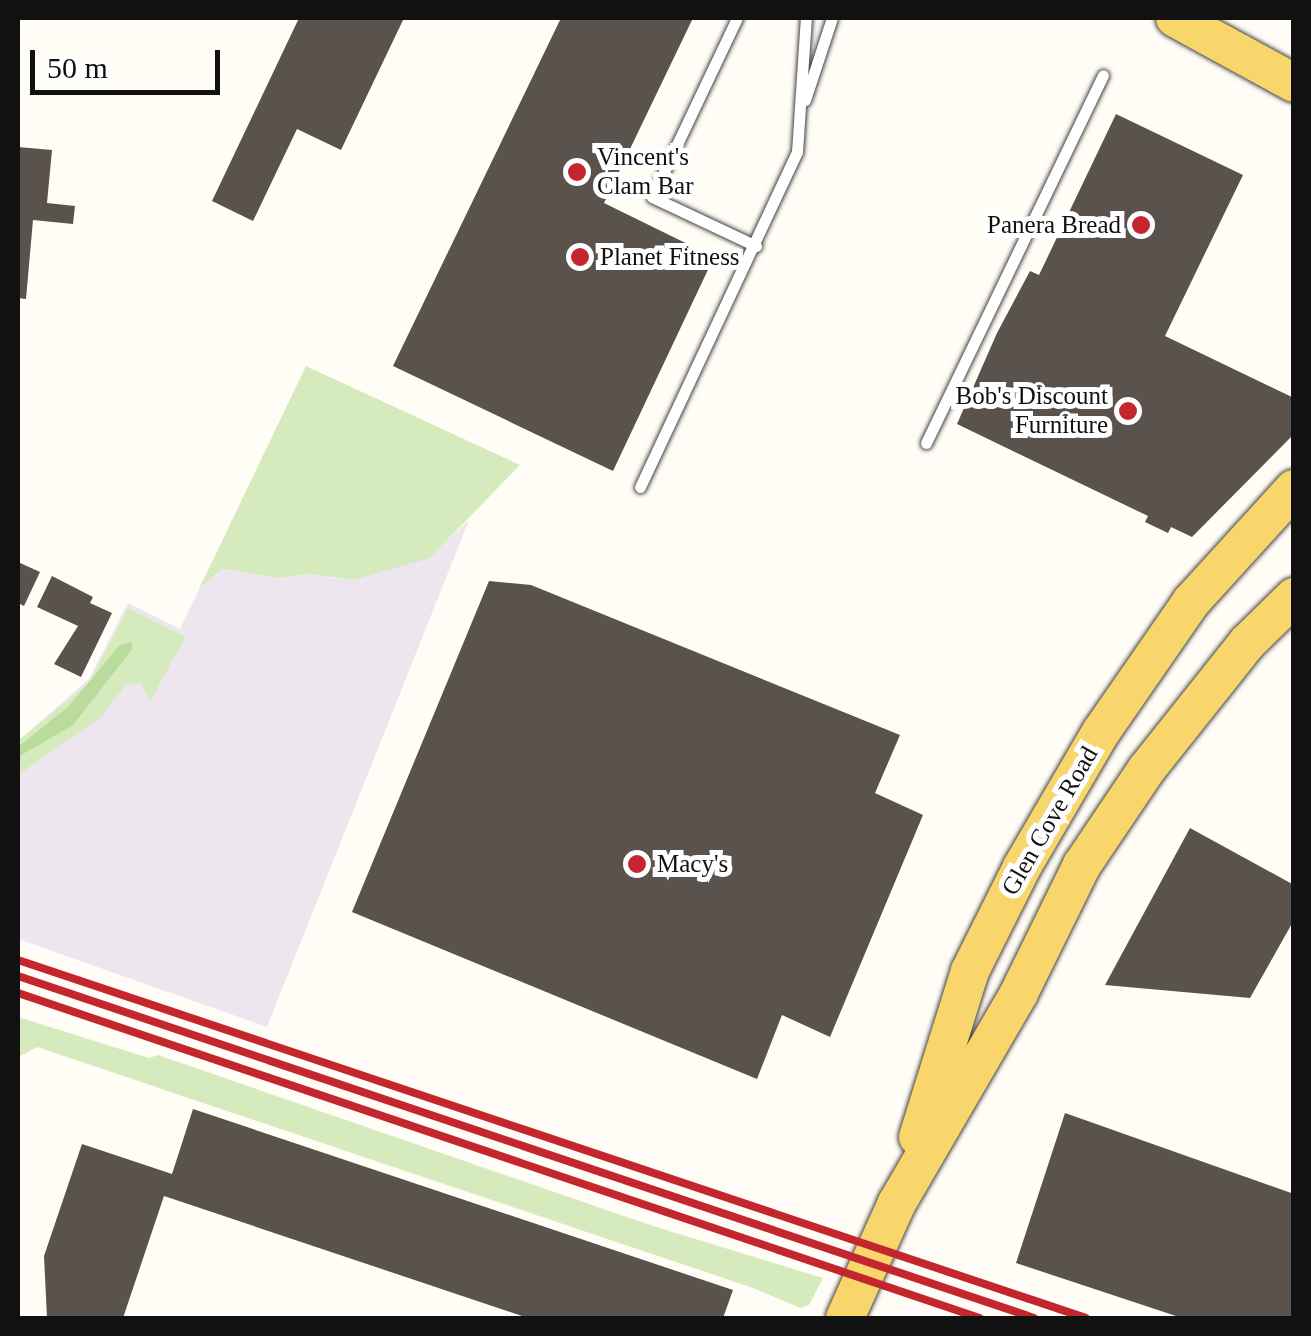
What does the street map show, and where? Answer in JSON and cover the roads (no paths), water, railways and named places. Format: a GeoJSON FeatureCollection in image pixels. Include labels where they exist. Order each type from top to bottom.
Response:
{"type":"FeatureCollection","features":[{"type":"Feature","properties":{"kind":"main road"},"geometry":{"type":"LineString","coordinates":[[1175,18],[1294,83]]}},
{"type":"Feature","properties":{"kind":"main road","name":"Glen Cove Road"},"geometry":{"type":"LineString","coordinates":[[897,1203],[970,971],[1022,866],[1089,752],[1195,597],[1294,489]]}},
{"type":"Feature","properties":{"kind":"main road","name":"Glen Cove Road"},"geometry":{"type":"LineString","coordinates":[[846,1318],[897,1203],[1019,993],[1082,864],[1140,779],[1247,643],[1294,597]]}},
{"type":"Feature","properties":{"kind":"main road"},"geometry":{"type":"LineString","coordinates":[[1089,752],[1140,779]]}},
{"type":"Feature","properties":{"kind":"main road"},"geometry":{"type":"LineString","coordinates":[[970,971],[1019,993]]}},
{"type":"Feature","properties":{"kind":"lane"},"geometry":{"type":"LineString","coordinates":[[737,18],[652,197],[756,246]]}},
{"type":"Feature","properties":{"kind":"lane"},"geometry":{"type":"LineString","coordinates":[[640,487],[797,152],[806,18]]}},
{"type":"Feature","properties":{"kind":"lane"},"geometry":{"type":"LineString","coordinates":[[800,113],[832,18]]}},
{"type":"Feature","properties":{"kind":"lane"},"geometry":{"type":"LineString","coordinates":[[926,444],[1103,75]]}},
{"type":"Feature","properties":{"kind":"railway"},"geometry":{"type":"LineString","coordinates":[[18,960],[1086,1318]]}},
{"type":"Feature","properties":{"kind":"railway"},"geometry":{"type":"LineString","coordinates":[[18,976],[1034,1318]]}},
{"type":"Feature","properties":{"kind":"railway"},"geometry":{"type":"LineString","coordinates":[[18,993],[980,1318]]}},
{"type":"Feature","properties":{"kind":"place","name":"Vincent's Clam Bar"},"geometry":{"type":"Point","coordinates":[577,172]}},
{"type":"Feature","properties":{"kind":"place","name":"Panera Bread"},"geometry":{"type":"Point","coordinates":[1141,225]}},
{"type":"Feature","properties":{"kind":"place","name":"Planet Fitness"},"geometry":{"type":"Point","coordinates":[580,257]}},
{"type":"Feature","properties":{"kind":"place","name":"Bob's Discount Furniture"},"geometry":{"type":"Point","coordinates":[1128,411]}},
{"type":"Feature","properties":{"kind":"place","name":"Macy's"},"geometry":{"type":"Point","coordinates":[637,864]}}]}
